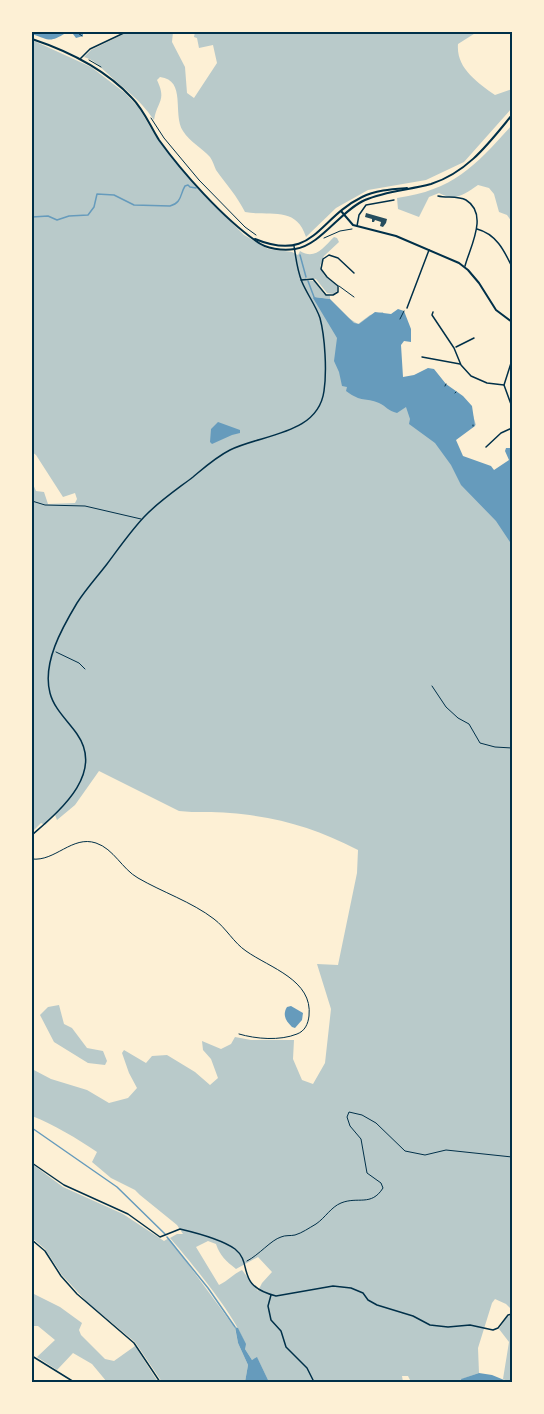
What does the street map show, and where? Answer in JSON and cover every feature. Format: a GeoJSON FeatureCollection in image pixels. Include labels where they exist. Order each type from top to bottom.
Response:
{"type":"FeatureCollection","features":[{"type":"Feature","properties":{"kind":"main road"},"geometry":{"type":"LineString","coordinates":[[32,39],[100,71],[132,97],[163,145],[204,193],[254,239],[270,245],[294,248],[310,239],[369,194],[439,181],[462,169],[479,154],[513,115]]}},
{"type":"Feature","properties":{"kind":"main road"},"geometry":{"type":"LineString","coordinates":[[342,213],[357,226],[396,236],[464,267],[479,283],[496,310],[513,322]]}},
{"type":"Feature","properties":{"kind":"street"},"geometry":{"type":"LineString","coordinates":[[80,60],[90,49],[126,32]]}},
{"type":"Feature","properties":{"kind":"street"},"geometry":{"type":"LineString","coordinates":[[438,196],[467,201],[477,216],[476,229],[464,267]]}},
{"type":"Feature","properties":{"kind":"street"},"geometry":{"type":"LineString","coordinates":[[357,226],[359,215],[366,205],[394,200]]}},
{"type":"Feature","properties":{"kind":"street"},"geometry":{"type":"LineString","coordinates":[[476,229],[491,234],[513,267]]}},
{"type":"Feature","properties":{"kind":"street"},"geometry":{"type":"LineString","coordinates":[[32,835],[74,794],[82,780],[85,767],[85,754],[80,738],[56,706],[51,695],[48,673],[54,651],[80,598],[142,519],[155,506],[219,456],[247,443],[295,428],[311,418],[318,409],[325,382],[323,333],[318,313],[301,280],[294,248]]}},
{"type":"Feature","properties":{"kind":"street"},"geometry":{"type":"LineString","coordinates":[[407,308],[430,250]]}},
{"type":"Feature","properties":{"kind":"street"},"geometry":{"type":"LineString","coordinates":[[301,280],[315,280],[326,295],[339,290],[338,286],[321,269],[325,257],[332,255],[354,273]]}},
{"type":"Feature","properties":{"kind":"street"},"geometry":{"type":"LineString","coordinates":[[433,312],[432,315],[454,348],[461,364],[471,376],[482,381],[504,385]]}},
{"type":"Feature","properties":{"kind":"street"},"geometry":{"type":"LineString","coordinates":[[454,348],[474,338]]}},
{"type":"Feature","properties":{"kind":"street"},"geometry":{"type":"LineString","coordinates":[[422,357],[461,364]]}},
{"type":"Feature","properties":{"kind":"street"},"geometry":{"type":"LineString","coordinates":[[513,360],[504,385],[513,407]]}},
{"type":"Feature","properties":{"kind":"street"},"geometry":{"type":"LineString","coordinates":[[486,447],[501,433],[513,428]]}},
{"type":"Feature","properties":{"kind":"street"},"geometry":{"type":"LineString","coordinates":[[32,1163],[64,1185],[128,1214],[157,1235],[164,1237],[180,1229],[234,1249],[243,1264],[246,1275],[256,1288],[272,1295],[333,1286],[351,1288],[363,1293],[368,1300],[377,1305],[413,1316],[430,1325],[448,1327],[470,1325],[493,1330],[498,1328],[508,1315],[513,1314]]}},
{"type":"Feature","properties":{"kind":"street"},"geometry":{"type":"LineString","coordinates":[[32,1240],[45,1251],[61,1276],[77,1294],[134,1343],[160,1383]]}},
{"type":"Feature","properties":{"kind":"street"},"geometry":{"type":"LineString","coordinates":[[272,1295],[268,1306],[271,1320],[280,1332],[286,1347],[307,1368],[314,1383]]}},
{"type":"Feature","properties":{"kind":"street"},"geometry":{"type":"LineString","coordinates":[[32,1356],[74,1383]]}},
{"type":"Feature","properties":{"kind":"lane"},"geometry":{"type":"LineString","coordinates":[[338,286],[354,297]]}},
{"type":"Feature","properties":{"kind":"lane"},"geometry":{"type":"LineString","coordinates":[[32,501],[45,505],[85,506],[142,519]]}},
{"type":"Feature","properties":{"kind":"lane"},"geometry":{"type":"LineString","coordinates":[[54,651],[80,663],[85,669]]}},
{"type":"Feature","properties":{"kind":"lane"},"geometry":{"type":"LineString","coordinates":[[32,859],[40,859],[78,843],[94,843],[103,846],[136,877],[215,920],[243,949],[293,980],[304,992],[309,1015],[307,1025],[302,1032],[271,1038],[239,1035]]}},
{"type":"Feature","properties":{"kind":"path"},"geometry":{"type":"LineString","coordinates":[[78,33],[82,36]]}},
{"type":"Feature","properties":{"kind":"path"},"geometry":{"type":"LineString","coordinates":[[199,180],[245,227],[262,238]]}},
{"type":"Feature","properties":{"kind":"path"},"geometry":{"type":"LineString","coordinates":[[400,319],[404,311]]}},
{"type":"Feature","properties":{"kind":"path"},"geometry":{"type":"LineString","coordinates":[[432,686],[446,707],[469,724],[480,743],[513,748]]}},
{"type":"Feature","properties":{"kind":"path"},"geometry":{"type":"LineString","coordinates":[[243,1264],[260,1254],[280,1237],[297,1234],[318,1222],[337,1206],[353,1200],[372,1199],[383,1188],[381,1183],[367,1173],[361,1139],[350,1126],[347,1117],[349,1112],[362,1115],[376,1123],[405,1151],[425,1155],[446,1150],[513,1156]]}},
{"type":"Feature","properties":{"kind":"shaded area"},"geometry":{"type":"Polygon","coordinates":[[[128,32],[173,32],[172,42],[185,67],[187,93],[194,98],[217,63],[213,45],[199,48],[197,38],[194,37],[195,32],[477,32],[458,44],[460,60],[469,74],[495,95],[512,89],[512,108],[464,162],[426,180],[368,190],[336,208],[306,237],[302,227],[289,216],[245,212],[216,170],[210,157],[183,131],[176,91],[168,79],[160,77],[157,80],[161,97],[154,120],[132,95],[96,63],[84,57],[91,50],[128,32]]]}},
{"type":"Feature","properties":{"kind":"shaded area"},"geometry":{"type":"Polygon","coordinates":[[[32,40],[91,67],[125,93],[139,108],[156,137],[205,196],[244,235],[268,249],[298,255],[300,251],[314,253],[322,249],[334,237],[337,238],[339,242],[324,256],[320,266],[324,275],[337,286],[337,291],[333,294],[327,293],[316,279],[306,278],[314,281],[324,294],[330,296],[330,299],[315,297],[358,324],[370,315],[383,312],[398,380],[471,409],[476,425],[448,438],[461,461],[504,476],[512,463],[512,1310],[495,1299],[492,1303],[478,1348],[479,1373],[462,1379],[462,1382],[411,1382],[408,1376],[402,1376],[403,1382],[269,1382],[257,1358],[252,1360],[245,1349],[237,1326],[227,1310],[170,1238],[183,1234],[177,1225],[135,1190],[111,1178],[92,1162],[97,1152],[49,1123],[32,1116],[32,1069],[51,1079],[87,1090],[109,1103],[128,1098],[137,1088],[122,1053],[124,1050],[146,1063],[152,1056],[167,1055],[195,1072],[210,1085],[218,1078],[211,1059],[203,1050],[202,1041],[221,1049],[231,1044],[235,1037],[251,1040],[294,1040],[293,1059],[302,1080],[313,1084],[325,1063],[331,1009],[317,964],[338,965],[357,873],[358,850],[312,830],[265,817],[179,811],[99,771],[75,805],[57,820],[55,815],[45,825],[41,823],[32,832],[32,482],[36,491],[44,492],[48,504],[75,503],[77,499],[75,493],[63,497],[32,452],[32,40]],[[208,1241],[196,1247],[219,1285],[242,1270],[258,1291],[272,1272],[258,1257],[236,1269],[219,1252],[216,1244],[208,1241]]]}},
{"type":"Feature","properties":{"kind":"shaded area"},"geometry":{"type":"Polygon","coordinates":[[[512,125],[512,222],[507,215],[499,212],[494,194],[489,188],[478,185],[460,196],[450,197],[439,193],[429,197],[419,217],[398,209],[397,198],[434,189],[462,174],[475,164],[512,125]]]}},
{"type":"Feature","properties":{"kind":"shaded area"},"geometry":{"type":"Polygon","coordinates":[[[59,1005],[64,1024],[72,1028],[87,1048],[103,1051],[107,1061],[105,1065],[88,1063],[54,1042],[40,1015],[48,1007],[59,1005]]]}},
{"type":"Feature","properties":{"kind":"shaded area"},"geometry":{"type":"Polygon","coordinates":[[[32,1164],[63,1187],[123,1214],[164,1241],[169,1238],[235,1328],[238,1343],[248,1365],[245,1382],[162,1382],[135,1342],[87,1302],[62,1275],[45,1249],[32,1238],[32,1164]]]}},
{"type":"Feature","properties":{"kind":"shaded area"},"geometry":{"type":"Polygon","coordinates":[[[32,1293],[60,1307],[82,1323],[79,1330],[81,1335],[105,1359],[114,1361],[135,1346],[158,1382],[107,1382],[92,1364],[73,1353],[57,1370],[37,1357],[55,1340],[38,1326],[32,1326],[32,1293]]]}},
{"type":"Feature","properties":{"kind":"shaded area"},"geometry":{"type":"Polygon","coordinates":[[[512,1315],[512,1378],[509,1382],[503,1379],[509,1342],[499,1329],[507,1317],[512,1315]]]}},
{"type":"Feature","properties":{"kind":"water"},"geometry":{"type":"Polygon","coordinates":[[[32,32],[83,32],[83,36],[76,38],[73,34],[66,33],[50,40],[32,34],[32,32]]]}},
{"type":"Feature","properties":{"kind":"water"},"geometry":{"type":"Polygon","coordinates":[[[314,297],[330,299],[354,323],[359,324],[375,312],[391,314],[398,309],[404,311],[411,329],[411,342],[404,341],[401,345],[403,377],[414,375],[428,368],[434,369],[446,384],[463,396],[472,406],[475,426],[456,440],[463,456],[491,466],[494,470],[509,460],[505,451],[506,448],[512,448],[512,545],[496,521],[461,485],[451,465],[435,443],[409,424],[410,419],[406,407],[397,413],[374,401],[356,397],[346,391],[347,387],[342,386],[334,361],[337,338],[314,297]]]}},
{"type":"Feature","properties":{"kind":"water"},"geometry":{"type":"Polygon","coordinates":[[[218,422],[240,430],[240,433],[212,444],[210,442],[211,429],[218,422]]]}},
{"type":"Feature","properties":{"kind":"water"},"geometry":{"type":"Polygon","coordinates":[[[291,1006],[303,1013],[302,1020],[295,1028],[285,1018],[287,1007],[291,1006]]]}},
{"type":"Feature","properties":{"kind":"water"},"geometry":{"type":"Polygon","coordinates":[[[235,1327],[238,1328],[246,1344],[245,1349],[252,1360],[257,1357],[269,1382],[245,1382],[248,1365],[238,1343],[235,1327]]]}},
{"type":"Feature","properties":{"kind":"water"},"geometry":{"type":"Polygon","coordinates":[[[479,1373],[492,1375],[509,1382],[462,1382],[461,1379],[479,1373]]]}},
{"type":"Feature","properties":{"kind":"building"},"geometry":{"type":"Polygon","coordinates":[[[366,213],[387,219],[386,223],[383,227],[380,226],[381,222],[375,220],[372,222],[372,219],[365,217],[366,213]]]}},
{"type":"Feature","properties":{"kind":"waterway"},"geometry":{"type":"LineString","coordinates":[[32,217],[48,216],[57,220],[69,216],[88,215],[94,207],[97,194],[114,195],[134,205],[170,206],[179,200],[185,186],[196,188]]}},
{"type":"Feature","properties":{"kind":"waterway"},"geometry":{"type":"LineString","coordinates":[[300,255],[306,277]]}},
{"type":"Feature","properties":{"kind":"waterway"},"geometry":{"type":"LineString","coordinates":[[308,281],[314,297]]}},
{"type":"Feature","properties":{"kind":"waterway"},"geometry":{"type":"LineString","coordinates":[[32,1128],[117,1187],[165,1234]]}},
{"type":"Feature","properties":{"kind":"waterway"},"geometry":{"type":"LineString","coordinates":[[167,1237],[208,1288],[235,1327]]}}]}
